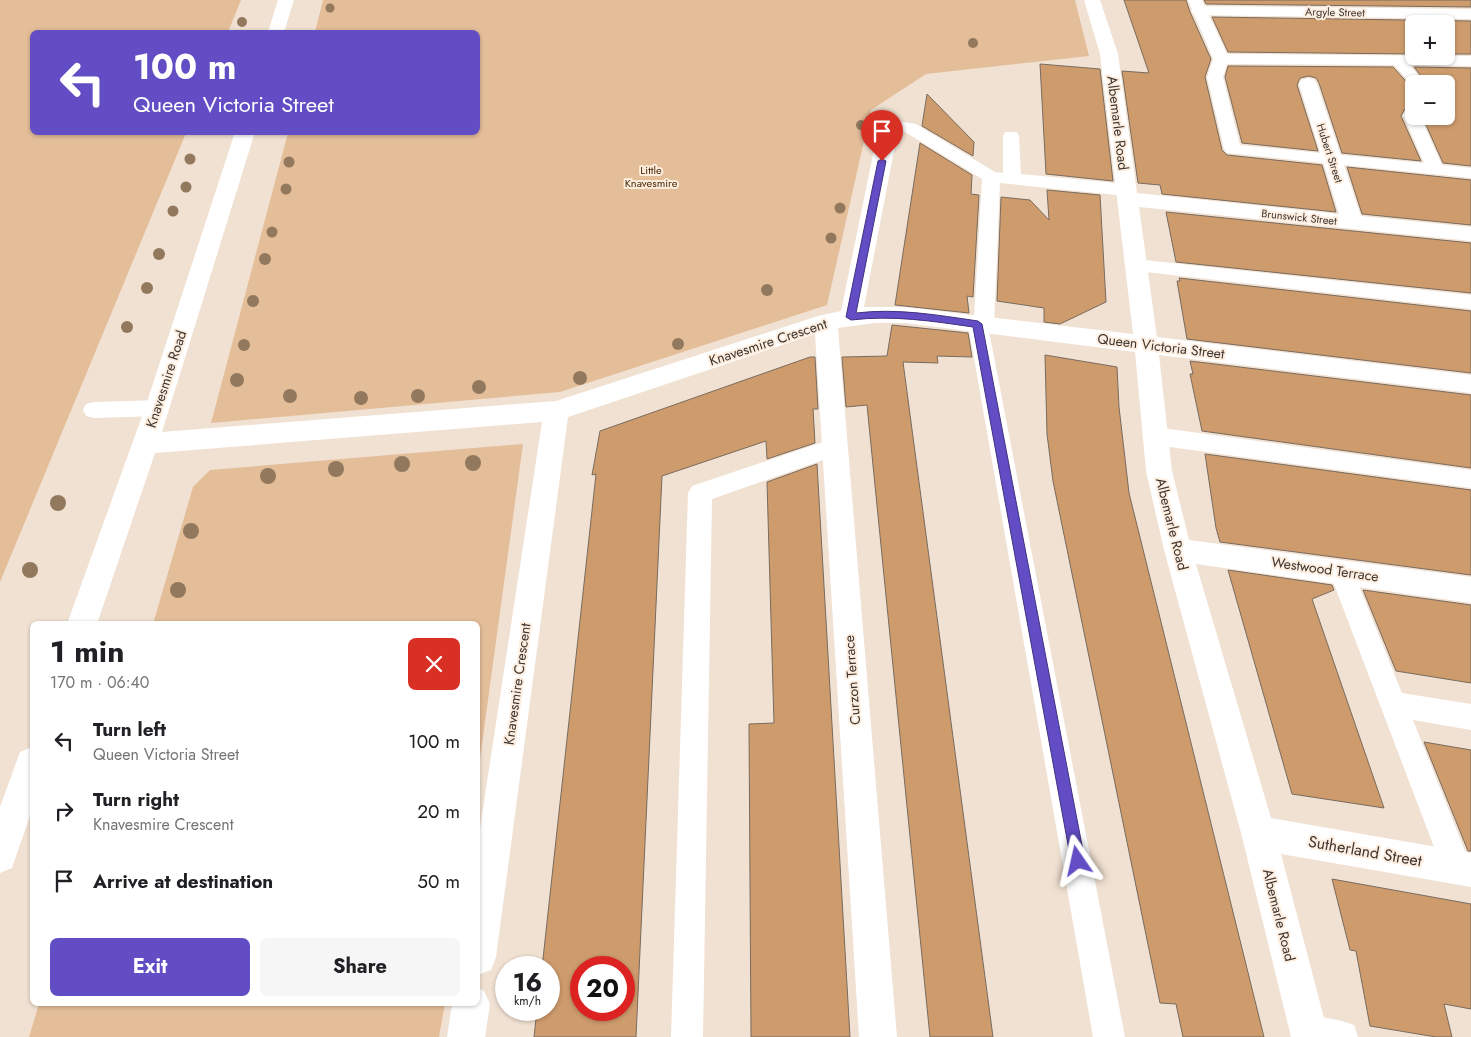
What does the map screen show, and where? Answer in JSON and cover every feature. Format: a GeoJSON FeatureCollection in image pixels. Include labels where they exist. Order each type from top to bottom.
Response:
{"type":"FeatureCollection","features":[{"type":"Feature","properties":{"kind":"street"},"geometry":{"type":"LineString","coordinates":[[277,30],[286,0]]}},
{"type":"Feature","properties":{"kind":"street","name":"Albemarle Road"},"geometry":{"type":"LineString","coordinates":[[1092,0],[1109,54],[1146,344],[1159,472],[1215,685],[1258,832],[1309,1034]]}},
{"type":"Feature","properties":{"kind":"street","name":"Argyle Street"},"geometry":{"type":"LineString","coordinates":[[1197,5],[1471,14]]}},
{"type":"Feature","properties":{"kind":"street","name":"Hubert Street"},"geometry":{"type":"LineString","coordinates":[[1308,84],[1352,222]]}},
{"type":"Feature","properties":{"kind":"street"},"geometry":{"type":"LineString","coordinates":[[838,320],[889,125]]}},
{"type":"Feature","properties":{"kind":"street","name":"Knavesmire Road"},"geometry":{"type":"LineString","coordinates":[[83,621],[158,408],[244,135]]}},
{"type":"Feature","properties":{"kind":"street","name":"Brunswick Street"},"geometry":{"type":"LineString","coordinates":[[1126,195],[1471,234]]}},
{"type":"Feature","properties":{"kind":"street","name":"Queen Victoria Street"},"geometry":{"type":"LineString","coordinates":[[838,320],[880,313],[905,314],[981,325],[1471,384]]}},
{"type":"Feature","properties":{"kind":"street","name":"Knavesmire Crescent"},"geometry":{"type":"LineString","coordinates":[[145,444],[556,411],[838,320]]}},
{"type":"Feature","properties":{"kind":"street","name":"Curzon Terrace"},"geometry":{"type":"LineString","coordinates":[[838,320],[835,447],[878,1037]]}},
{"type":"Feature","properties":{"kind":"street","name":"Knavesmire Crescent"},"geometry":{"type":"LineString","coordinates":[[480,942],[556,411]]}},
{"type":"Feature","properties":{"kind":"street","name":"Westwood Terrace"},"geometry":{"type":"LineString","coordinates":[[1178,550],[1471,590]]}},
{"type":"Feature","properties":{"kind":"street"},"geometry":{"type":"LineString","coordinates":[[0,856],[30,769]]}},
{"type":"Feature","properties":{"kind":"street","name":"Sutherland Street"},"geometry":{"type":"LineString","coordinates":[[1258,832],[1464,869]]}},
{"type":"Feature","properties":{"kind":"street"},"geometry":{"type":"LineString","coordinates":[[466,1037],[471,1006]]}},
{"type":"Feature","properties":{"kind":"lane"},"geometry":{"type":"LineString","coordinates":[[1197,5],[1221,59],[1215,77],[1233,150],[1471,173]]}},
{"type":"Feature","properties":{"kind":"lane"},"geometry":{"type":"LineString","coordinates":[[1221,59],[1471,61]]}},
{"type":"Feature","properties":{"kind":"lane"},"geometry":{"type":"LineString","coordinates":[[1398,60],[1410,75]]}},
{"type":"Feature","properties":{"kind":"lane"},"geometry":{"type":"LineString","coordinates":[[889,125],[910,128],[992,177],[1126,195]]}},
{"type":"Feature","properties":{"kind":"lane"},"geometry":{"type":"LineString","coordinates":[[1416,125],[1436,170]]}},
{"type":"Feature","properties":{"kind":"lane"},"geometry":{"type":"LineString","coordinates":[[1011,136],[1012,179]]}},
{"type":"Feature","properties":{"kind":"lane"},"geometry":{"type":"LineString","coordinates":[[992,177],[981,325],[1109,1037]]}},
{"type":"Feature","properties":{"kind":"lane"},"geometry":{"type":"LineString","coordinates":[[1135,265],[1471,302]]}},
{"type":"Feature","properties":{"kind":"lane"},"geometry":{"type":"LineString","coordinates":[[94,410],[158,408]]}},
{"type":"Feature","properties":{"kind":"lane"},"geometry":{"type":"LineString","coordinates":[[1155,436],[1471,479]]}},
{"type":"Feature","properties":{"kind":"lane"},"geometry":{"type":"LineString","coordinates":[[687,1037],[700,493],[835,447]]}},
{"type":"Feature","properties":{"kind":"lane"},"geometry":{"type":"LineString","coordinates":[[1341,571],[1393,704],[1464,869]]}},
{"type":"Feature","properties":{"kind":"lane"},"geometry":{"type":"LineString","coordinates":[[1393,704],[1471,717]]}},
{"type":"Feature","properties":{"kind":"lane"},"geometry":{"type":"LineString","coordinates":[[1309,1034],[1342,1037]]}},
{"type":"Feature","properties":{"kind":"green space"},"geometry":{"type":"Polygon","coordinates":[[[0,0],[241,0],[229,30],[30,30],[30,135],[185,135],[0,582],[0,0]]]}},
{"type":"Feature","properties":{"kind":"green space","name":"Little Knavesmire"},"geometry":{"type":"Polygon","coordinates":[[[323,0],[1075,0],[1089,56],[926,74],[871,110],[827,305],[560,392],[211,423],[287,135],[480,135],[480,30],[316,30],[323,0]]]}},
{"type":"Feature","properties":{"kind":"green space"},"geometry":{"type":"Polygon","coordinates":[[[523,444],[480,758],[480,621],[154,621],[193,487],[210,470],[523,444]]]}},
{"type":"Feature","properties":{"kind":"green space"},"geometry":{"type":"Polygon","coordinates":[[[38,1006],[445,1006],[439,1037],[29,1037],[38,1006]]]}},
{"type":"Feature","properties":{"kind":"building"},"geometry":{"type":"Polygon","coordinates":[[[1124,0],[1186,0],[1211,59],[1205,77],[1222,150],[1227,155],[1322,165],[1336,212],[1162,194],[1160,185],[1138,183],[1122,71],[1149,73],[1124,0]]]}},
{"type":"Feature","properties":{"kind":"building"},"geometry":{"type":"Polygon","coordinates":[[[1204,0],[1471,0],[1471,7],[1206,4],[1204,0]]]}},
{"type":"Feature","properties":{"kind":"building"},"geometry":{"type":"Polygon","coordinates":[[[1212,17],[1405,20],[1405,54],[1228,52],[1212,17]]]}},
{"type":"Feature","properties":{"kind":"building"},"geometry":{"type":"Polygon","coordinates":[[[1455,21],[1471,21],[1471,54],[1455,54],[1455,21]]]}},
{"type":"Feature","properties":{"kind":"building"},"geometry":{"type":"Polygon","coordinates":[[[1040,64],[1100,69],[1113,181],[1046,174],[1040,64]]]}},
{"type":"Feature","properties":{"kind":"building"},"geometry":{"type":"Polygon","coordinates":[[[1228,66],[1393,67],[1405,80],[1405,109],[1401,116],[1421,161],[1342,153],[1319,83],[1316,78],[1309,76],[1300,78],[1297,85],[1318,151],[1242,143],[1225,77],[1228,66]]]}},
{"type":"Feature","properties":{"kind":"building"},"geometry":{"type":"Polygon","coordinates":[[[1414,67],[1471,68],[1471,166],[1443,163],[1426,125],[1455,125],[1455,75],[1420,75],[1414,67]]]}},
{"type":"Feature","properties":{"kind":"building"},"geometry":{"type":"Polygon","coordinates":[[[927,94],[974,142],[973,156],[922,126],[927,94]]]}},
{"type":"Feature","properties":{"kind":"building"},"geometry":{"type":"Polygon","coordinates":[[[920,143],[972,175],[971,194],[979,195],[973,297],[967,296],[969,313],[895,305],[920,143]]]}},
{"type":"Feature","properties":{"kind":"building"},"geometry":{"type":"Polygon","coordinates":[[[1347,167],[1471,180],[1471,225],[1362,214],[1347,167]]]}},
{"type":"Feature","properties":{"kind":"building"},"geometry":{"type":"Polygon","coordinates":[[[1047,190],[1100,195],[1106,302],[1060,324],[1044,322],[1044,308],[997,301],[1001,197],[1030,200],[1049,220],[1047,190]]]}},
{"type":"Feature","properties":{"kind":"building"},"geometry":{"type":"Polygon","coordinates":[[[1166,212],[1471,243],[1471,293],[1176,262],[1166,212]]]}},
{"type":"Feature","properties":{"kind":"building"},"geometry":{"type":"Polygon","coordinates":[[[1179,278],[1471,311],[1471,373],[1187,339],[1177,281],[1180,281],[1179,278]]]}},
{"type":"Feature","properties":{"kind":"building"},"geometry":{"type":"Polygon","coordinates":[[[892,325],[968,333],[972,357],[937,356],[938,363],[903,362],[993,1037],[930,1037],[867,405],[846,407],[842,357],[887,356],[892,325]]]}},
{"type":"Feature","properties":{"kind":"building"},"geometry":{"type":"Polygon","coordinates":[[[1045,355],[1117,367],[1119,407],[1129,493],[1264,1037],[1183,1037],[1176,1004],[1160,1003],[1053,481],[1047,434],[1045,355]]]}},
{"type":"Feature","properties":{"kind":"building"},"geometry":{"type":"Polygon","coordinates":[[[810,357],[815,357],[818,409],[813,409],[815,443],[767,459],[766,441],[662,476],[636,1037],[534,1037],[536,1021],[560,1021],[560,956],[543,956],[596,474],[592,475],[600,431],[810,357]]]}},
{"type":"Feature","properties":{"kind":"building"},"geometry":{"type":"Polygon","coordinates":[[[1190,361],[1471,395],[1471,468],[1202,431],[1190,374],[1193,374],[1190,361]]]}},
{"type":"Feature","properties":{"kind":"building"},"geometry":{"type":"Polygon","coordinates":[[[1205,454],[1471,490],[1471,575],[1220,542],[1216,528],[1205,454]]]}},
{"type":"Feature","properties":{"kind":"building"},"geometry":{"type":"Polygon","coordinates":[[[817,464],[850,1037],[751,1037],[749,724],[774,723],[767,482],[817,464]]]}},
{"type":"Feature","properties":{"kind":"building"},"geometry":{"type":"Polygon","coordinates":[[[1228,570],[1332,585],[1334,590],[1312,599],[1384,808],[1292,794],[1228,570]]]}},
{"type":"Feature","properties":{"kind":"building"},"geometry":{"type":"Polygon","coordinates":[[[1363,590],[1471,605],[1471,683],[1396,671],[1363,590]]]}},
{"type":"Feature","properties":{"kind":"building"},"geometry":{"type":"Polygon","coordinates":[[[1424,742],[1471,750],[1471,851],[1468,851],[1424,742]]]}},
{"type":"Feature","properties":{"kind":"building"},"geometry":{"type":"Polygon","coordinates":[[[1332,879],[1471,904],[1471,1009],[1444,1004],[1452,1037],[1436,1037],[1370,1026],[1356,951],[1350,950],[1332,879]]]}},
{"type":"Feature","properties":{"kind":"route"},"geometry":{"type":"LineString","coordinates":[[882,161],[851,317],[880,313],[905,314],[978,324],[1078,861]]}}]}
